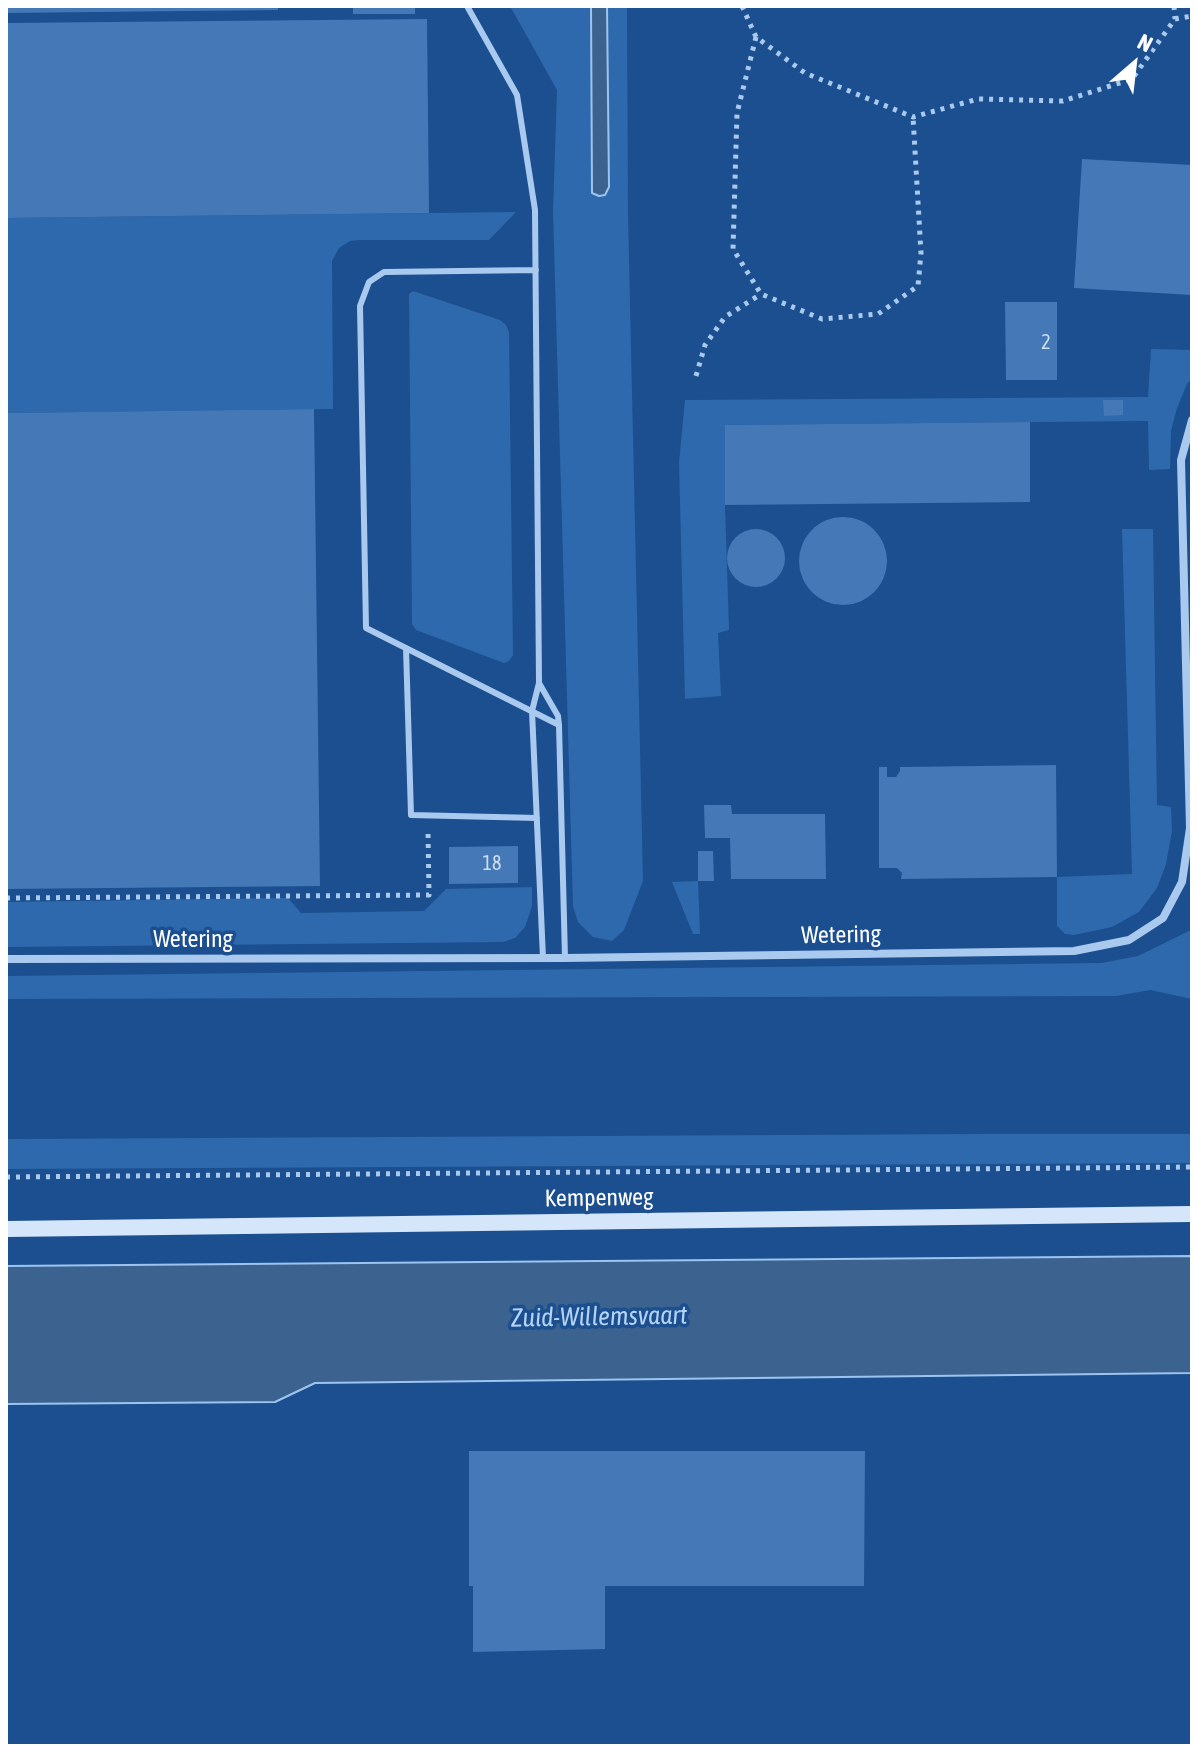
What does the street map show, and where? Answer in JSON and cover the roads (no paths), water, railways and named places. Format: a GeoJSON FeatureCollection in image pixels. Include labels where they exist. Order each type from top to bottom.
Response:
{"type":"FeatureCollection","features":[{"type":"Feature","properties":{"kind":"main road","name":"Kempenweg"},"geometry":{"type":"LineString","coordinates":[[6,1229],[1192,1214]]}},
{"type":"Feature","properties":{"kind":"street","name":"Wetering"},"geometry":{"type":"LineString","coordinates":[[6,959],[565,958],[1074,951],[1129,940],[1163,918],[1182,882],[1190,828],[1181,460],[1192,420]]}},
{"type":"Feature","properties":{"kind":"lane"},"geometry":{"type":"LineString","coordinates":[[467,6],[517,95],[535,210],[539,683],[532,711],[543,958]]}},
{"type":"Feature","properties":{"kind":"lane"},"geometry":{"type":"LineString","coordinates":[[536,270],[384,272],[369,282],[360,306],[366,628],[559,725]]}},
{"type":"Feature","properties":{"kind":"lane"},"geometry":{"type":"LineString","coordinates":[[406,648],[411,815],[537,818]]}},
{"type":"Feature","properties":{"kind":"lane"},"geometry":{"type":"LineString","coordinates":[[539,683],[558,716],[559,725],[565,958]]}},
{"type":"Feature","properties":{"kind":"water"},"geometry":{"type":"Polygon","coordinates":[[[591,6],[607,6],[609,187],[605,195],[599,196],[592,193],[591,6]]]}},
{"type":"Feature","properties":{"kind":"water","name":"Zuid-Willemsvaart"},"geometry":{"type":"Polygon","coordinates":[[[1192,1256],[1192,1373],[315,1383],[275,1402],[6,1404],[6,1266],[1192,1256]]]}}]}
